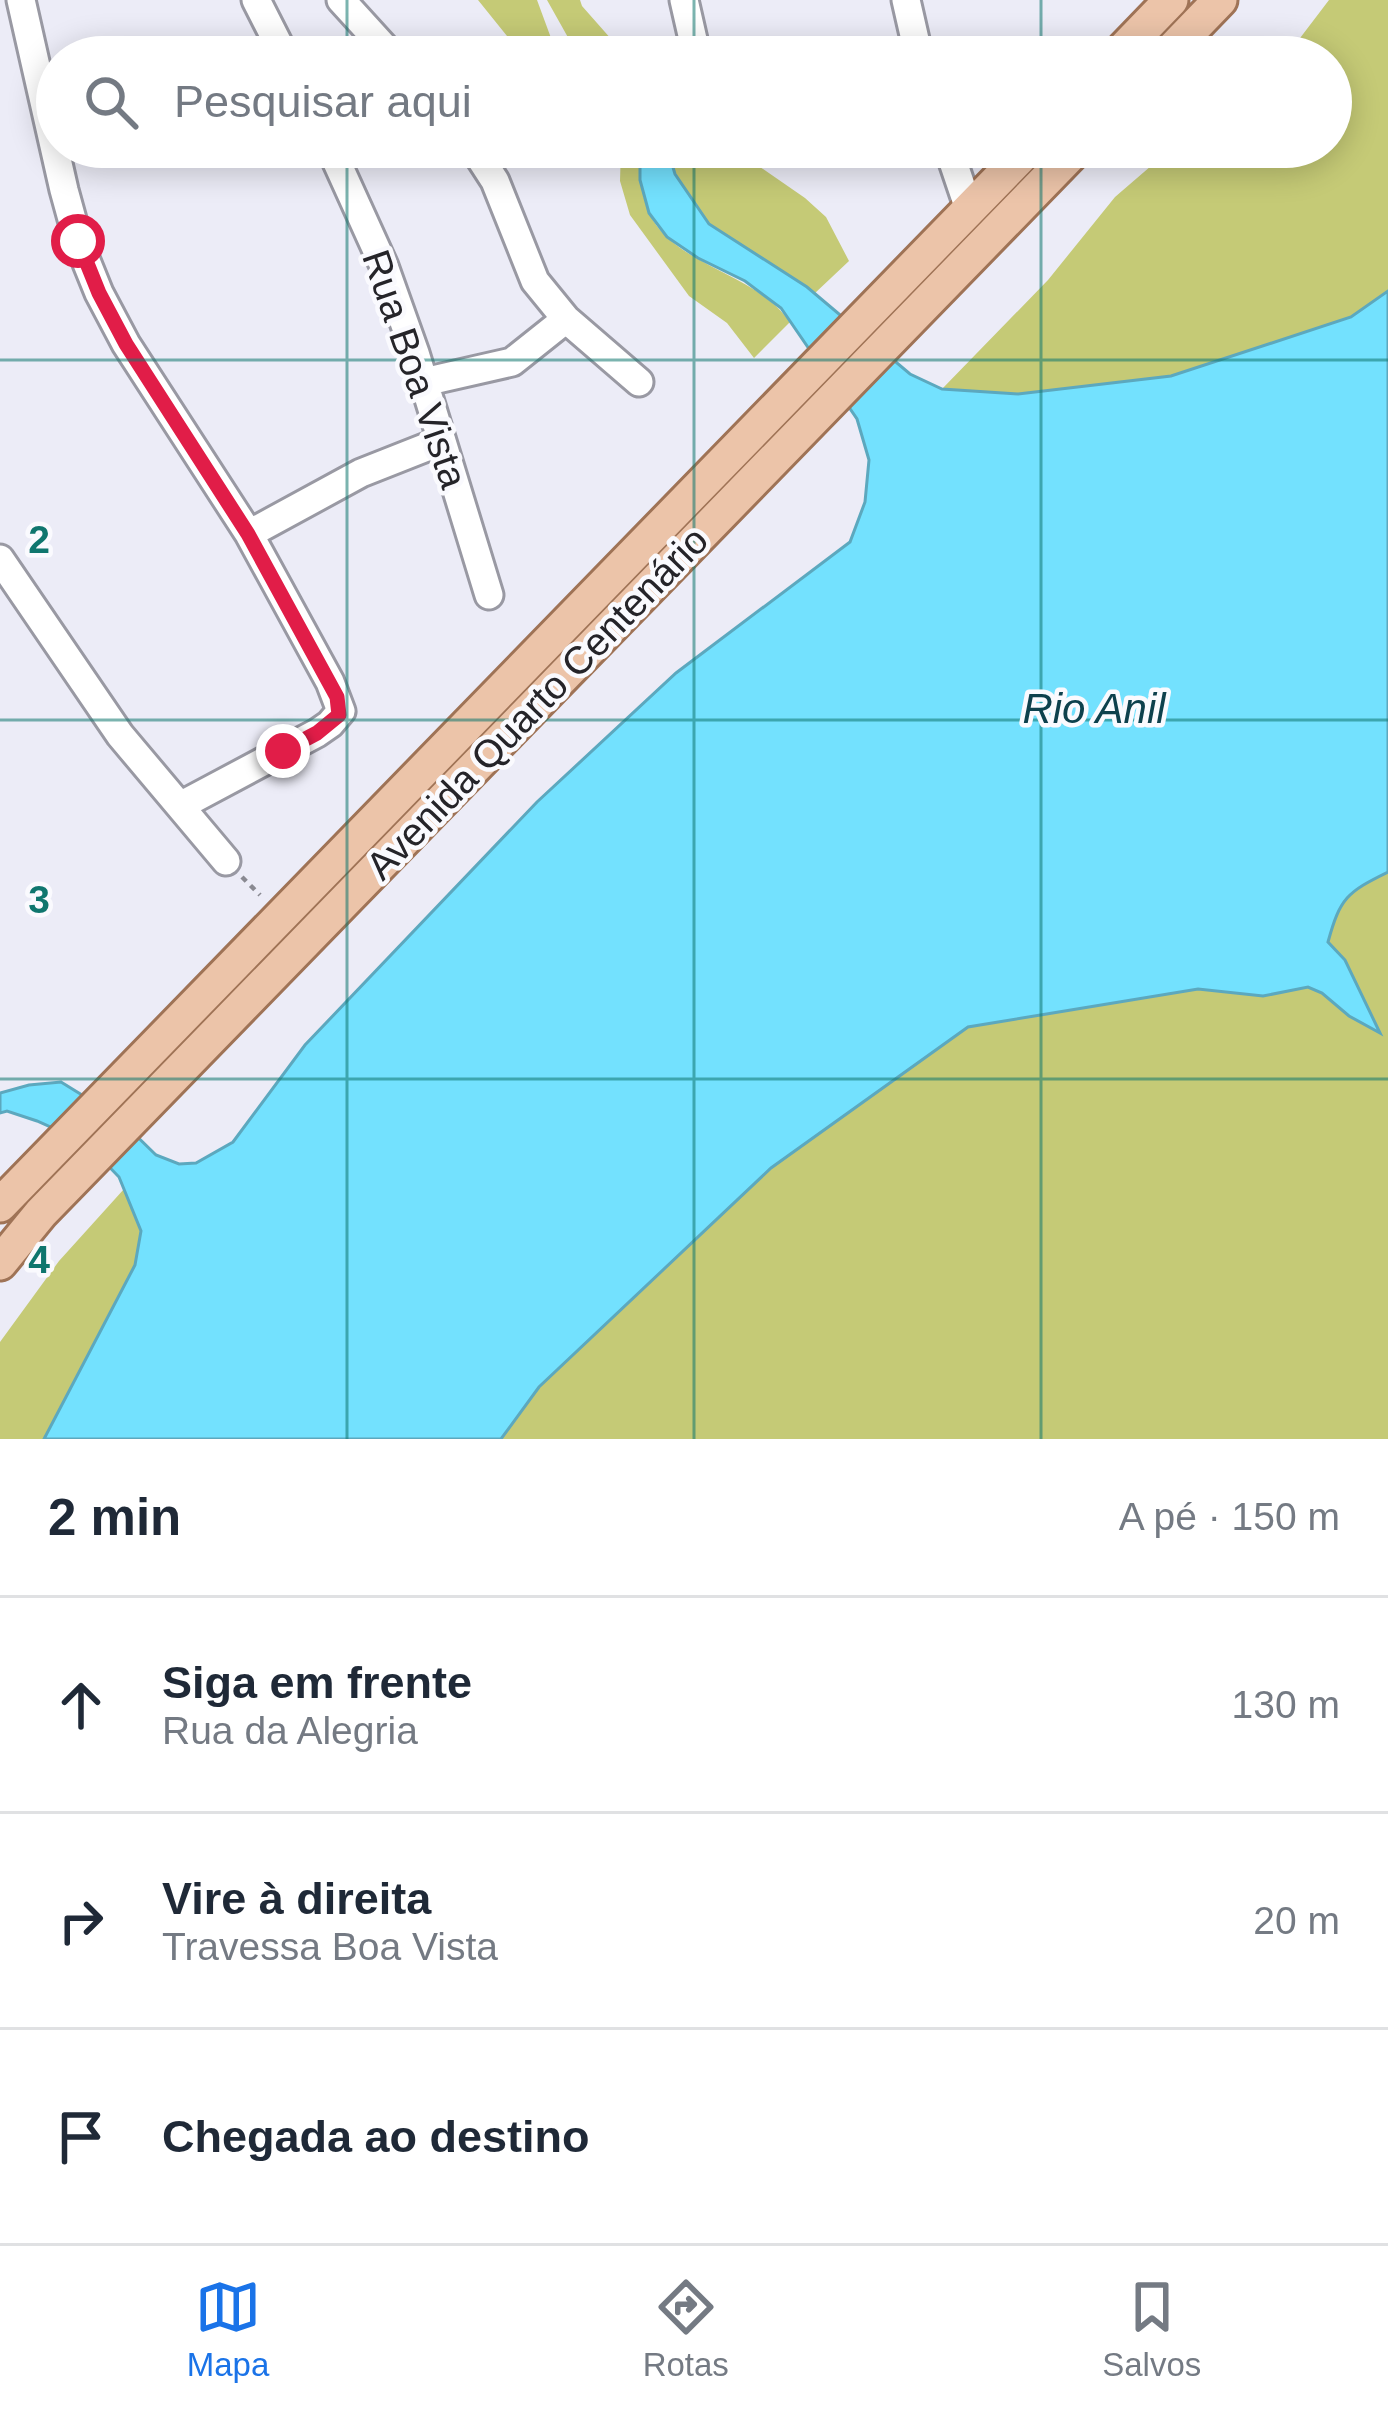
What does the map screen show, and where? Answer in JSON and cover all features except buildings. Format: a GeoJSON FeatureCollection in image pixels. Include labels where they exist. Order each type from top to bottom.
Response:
{"type":"FeatureCollection","features":[{"type":"Feature","properties":{"kind":"main road"},"geometry":{"type":"LineString","coordinates":[[1136,36],[1171,0]]}},
{"type":"Feature","properties":{"kind":"main road"},"geometry":{"type":"LineString","coordinates":[[1185,36],[1220,0]]}},
{"type":"Feature","properties":{"kind":"main road","name":"Avenida Quarto Centenário"},"geometry":{"type":"LineString","coordinates":[[8,1196],[1009,168]]}},
{"type":"Feature","properties":{"kind":"main road","name":"Avenida Quarto Centenário"},"geometry":{"type":"LineString","coordinates":[[0,1263],[41,1213],[1058,168]]}},
{"type":"Feature","properties":{"kind":"street"},"geometry":{"type":"LineString","coordinates":[[21,0],[36,66]]}},
{"type":"Feature","properties":{"kind":"street"},"geometry":{"type":"LineString","coordinates":[[256,0],[274,36]]}},
{"type":"Feature","properties":{"kind":"street"},"geometry":{"type":"LineString","coordinates":[[341,0],[373,36]]}},
{"type":"Feature","properties":{"kind":"street"},"geometry":{"type":"LineString","coordinates":[[684,0],[692,36]]}},
{"type":"Feature","properties":{"kind":"street"},"geometry":{"type":"LineString","coordinates":[[906,0],[914,36]]}},
{"type":"Feature","properties":{"kind":"street"},"geometry":{"type":"LineString","coordinates":[[59,168],[78,241],[99,293],[126,344],[248,534],[340,706],[339,715],[317,733],[180,806]]}},
{"type":"Feature","properties":{"kind":"street","name":"Rua Boa Vista"},"geometry":{"type":"LineString","coordinates":[[340,168],[384,266],[489,595]]}},
{"type":"Feature","properties":{"kind":"street"},"geometry":{"type":"LineString","coordinates":[[487,168],[535,280],[566,319],[640,382]]}},
{"type":"Feature","properties":{"kind":"street"},"geometry":{"type":"LineString","coordinates":[[955,168],[969,209]]}},
{"type":"Feature","properties":{"kind":"street"},"geometry":{"type":"LineString","coordinates":[[424,382],[512,362],[566,319]]}},
{"type":"Feature","properties":{"kind":"street"},"geometry":{"type":"LineString","coordinates":[[248,534],[361,473],[442,440]]}},
{"type":"Feature","properties":{"kind":"street"},"geometry":{"type":"LineString","coordinates":[[0,560],[120,735],[226,860]]}},
{"type":"Feature","properties":{"kind":"green space"},"geometry":{"type":"Polygon","coordinates":[[[478,0],[537,0],[550,36],[507,36],[478,0]]]}},
{"type":"Feature","properties":{"kind":"green space"},"geometry":{"type":"Polygon","coordinates":[[[547,0],[580,0],[608,36],[567,36],[547,0]]]}},
{"type":"Feature","properties":{"kind":"green space"},"geometry":{"type":"Polygon","coordinates":[[[1329,0],[1388,0],[1388,291],[1351,317],[1171,376],[1018,394],[942,389],[1048,280],[1115,197],[1149,168],[1352,168],[1352,36],[1302,36],[1329,0]]]}},
{"type":"Feature","properties":{"kind":"green space"},"geometry":{"type":"Polygon","coordinates":[[[620,168],[640,168],[649,213],[661,231],[695,258],[757,291],[790,322],[754,358],[727,323],[689,296],[630,215],[620,168]]]}},
{"type":"Feature","properties":{"kind":"green space"},"geometry":{"type":"Polygon","coordinates":[[[673,168],[761,168],[826,217],[849,261],[814,294],[709,224],[673,168]]]}},
{"type":"Feature","properties":{"kind":"green space"},"geometry":{"type":"Polygon","coordinates":[[[1388,872],[1388,1439],[501,1439],[539,1387],[771,1168],[968,1027],[1198,989],[1263,996],[1308,987],[1378,1032],[1345,960],[1328,943],[1347,898],[1388,872]]]}},
{"type":"Feature","properties":{"kind":"green space"},"geometry":{"type":"Polygon","coordinates":[[[124,1189],[141,1232],[135,1265],[44,1439],[0,1439],[0,1342],[59,1261],[124,1189]]]}},
{"type":"Feature","properties":{"kind":"water","name":"Rio Anil"},"geometry":{"type":"Polygon","coordinates":[[[640,168],[673,168],[709,224],[807,287],[910,374],[942,389],[1018,394],[1171,376],[1351,317],[1388,291],[1388,872],[1347,898],[1328,942],[1345,960],[1380,1033],[1308,987],[1263,996],[1198,989],[968,1027],[771,1168],[539,1387],[501,1439],[44,1439],[135,1265],[141,1231],[119,1177],[86,1143],[37,1121],[0,1113],[0,1093],[61,1082],[116,1116],[156,1155],[179,1164],[196,1163],[233,1142],[305,1045],[537,802],[676,673],[850,542],[865,502],[869,460],[857,419],[781,308],[745,281],[667,237],[649,213],[640,168]]]}},
{"type":"Feature","properties":{"kind":"route"},"geometry":{"type":"LineString","coordinates":[[78,241],[126,344],[248,534],[337,697],[339,715],[283,751]]}}]}
